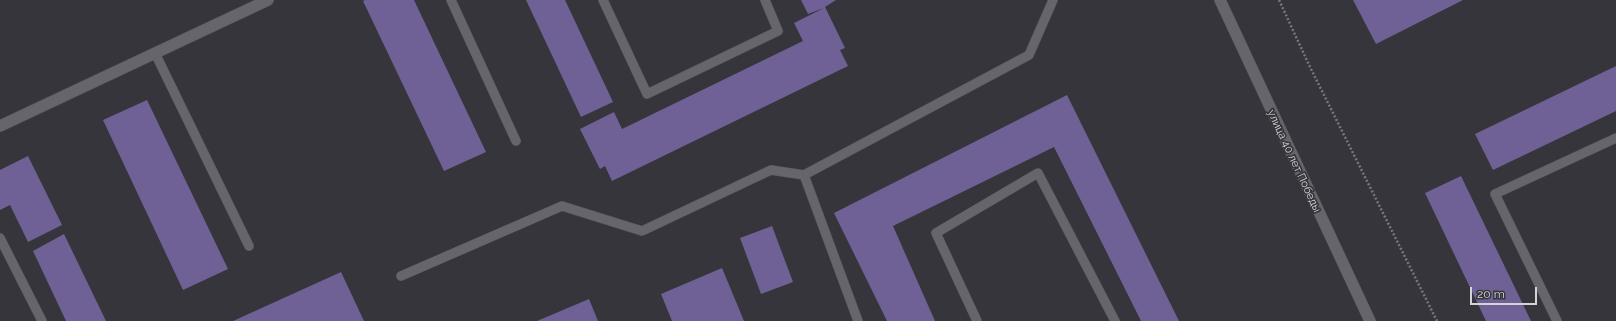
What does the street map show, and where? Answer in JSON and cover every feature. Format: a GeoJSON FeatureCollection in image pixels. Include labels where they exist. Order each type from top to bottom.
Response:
{"type":"FeatureCollection","features":[{"type":"Feature","properties":{"kind":"street"},"geometry":{"type":"LineString","coordinates":[[0,126],[268,0]]}},
{"type":"Feature","properties":{"kind":"street","name":"улица 40 лет Победы"},"geometry":{"type":"LineString","coordinates":[[1220,0],[1367,320]]}},
{"type":"Feature","properties":{"kind":"lane"},"geometry":{"type":"LineString","coordinates":[[451,0],[516,141]]}},
{"type":"Feature","properties":{"kind":"lane"},"geometry":{"type":"LineString","coordinates":[[603,0],[647,94],[778,31],[765,0]]}},
{"type":"Feature","properties":{"kind":"lane"},"geometry":{"type":"LineString","coordinates":[[401,276],[562,206],[642,231],[770,170],[804,175],[1029,55],[1054,0]]}},
{"type":"Feature","properties":{"kind":"lane"},"geometry":{"type":"LineString","coordinates":[[155,53],[250,246]]}},
{"type":"Feature","properties":{"kind":"lane"},"geometry":{"type":"LineString","coordinates":[[1558,321],[1495,194],[1616,138]]}},
{"type":"Feature","properties":{"kind":"lane"},"geometry":{"type":"LineString","coordinates":[[977,321],[936,233],[1038,173],[1115,321]]}},
{"type":"Feature","properties":{"kind":"lane"},"geometry":{"type":"LineString","coordinates":[[804,175],[858,321]]}},
{"type":"Feature","properties":{"kind":"lane"},"geometry":{"type":"LineString","coordinates":[[0,238],[42,321]]}},
{"type":"Feature","properties":{"kind":"path"},"geometry":{"type":"LineString","coordinates":[[1279,0],[1310,67],[1437,321]]}},
{"type":"Feature","properties":{"kind":"building"},"geometry":{"type":"Polygon","coordinates":[[[414,0],[486,152],[444,171],[363,1],[414,0]]]}},
{"type":"Feature","properties":{"kind":"building"},"geometry":{"type":"Polygon","coordinates":[[[526,0],[565,0],[613,102],[581,117],[526,0]]]}},
{"type":"Feature","properties":{"kind":"building"},"geometry":{"type":"Polygon","coordinates":[[[801,0],[836,0],[825,7],[845,48],[840,50],[848,66],[612,181],[605,166],[600,169],[580,129],[614,112],[622,129],[803,41],[794,23],[824,8],[808,14],[801,0]]]}},
{"type":"Feature","properties":{"kind":"building"},"geometry":{"type":"Polygon","coordinates":[[[1353,0],[1463,0],[1376,44],[1353,0]]]}},
{"type":"Feature","properties":{"kind":"building"},"geometry":{"type":"Polygon","coordinates":[[[1616,66],[1616,111],[1493,170],[1475,134],[1616,66]]]}},
{"type":"Feature","properties":{"kind":"building"},"geometry":{"type":"Polygon","coordinates":[[[1067,95],[1179,321],[1141,321],[1054,147],[893,226],[935,321],[887,321],[834,213],[1067,95]]]}},
{"type":"Feature","properties":{"kind":"building"},"geometry":{"type":"Polygon","coordinates":[[[147,100],[228,269],[183,290],[103,120],[147,100]]]}},
{"type":"Feature","properties":{"kind":"building"},"geometry":{"type":"Polygon","coordinates":[[[28,156],[62,225],[28,242],[10,205],[0,210],[0,170],[28,156]]]}},
{"type":"Feature","properties":{"kind":"building"},"geometry":{"type":"Polygon","coordinates":[[[1461,176],[1531,321],[1486,321],[1425,193],[1461,176]]]}},
{"type":"Feature","properties":{"kind":"building"},"geometry":{"type":"Polygon","coordinates":[[[772,226],[793,282],[761,294],[740,238],[772,226]]]}},
{"type":"Feature","properties":{"kind":"building"},"geometry":{"type":"Polygon","coordinates":[[[64,234],[106,321],[66,321],[33,251],[64,234]]]}},
{"type":"Feature","properties":{"kind":"building"},"geometry":{"type":"Polygon","coordinates":[[[722,268],[744,321],[672,321],[661,294],[722,268]]]}},
{"type":"Feature","properties":{"kind":"building"},"geometry":{"type":"Polygon","coordinates":[[[341,272],[364,321],[233,321],[341,272]]]}},
{"type":"Feature","properties":{"kind":"building"},"geometry":{"type":"Polygon","coordinates":[[[589,299],[598,321],[537,321],[589,299]]]}}]}
